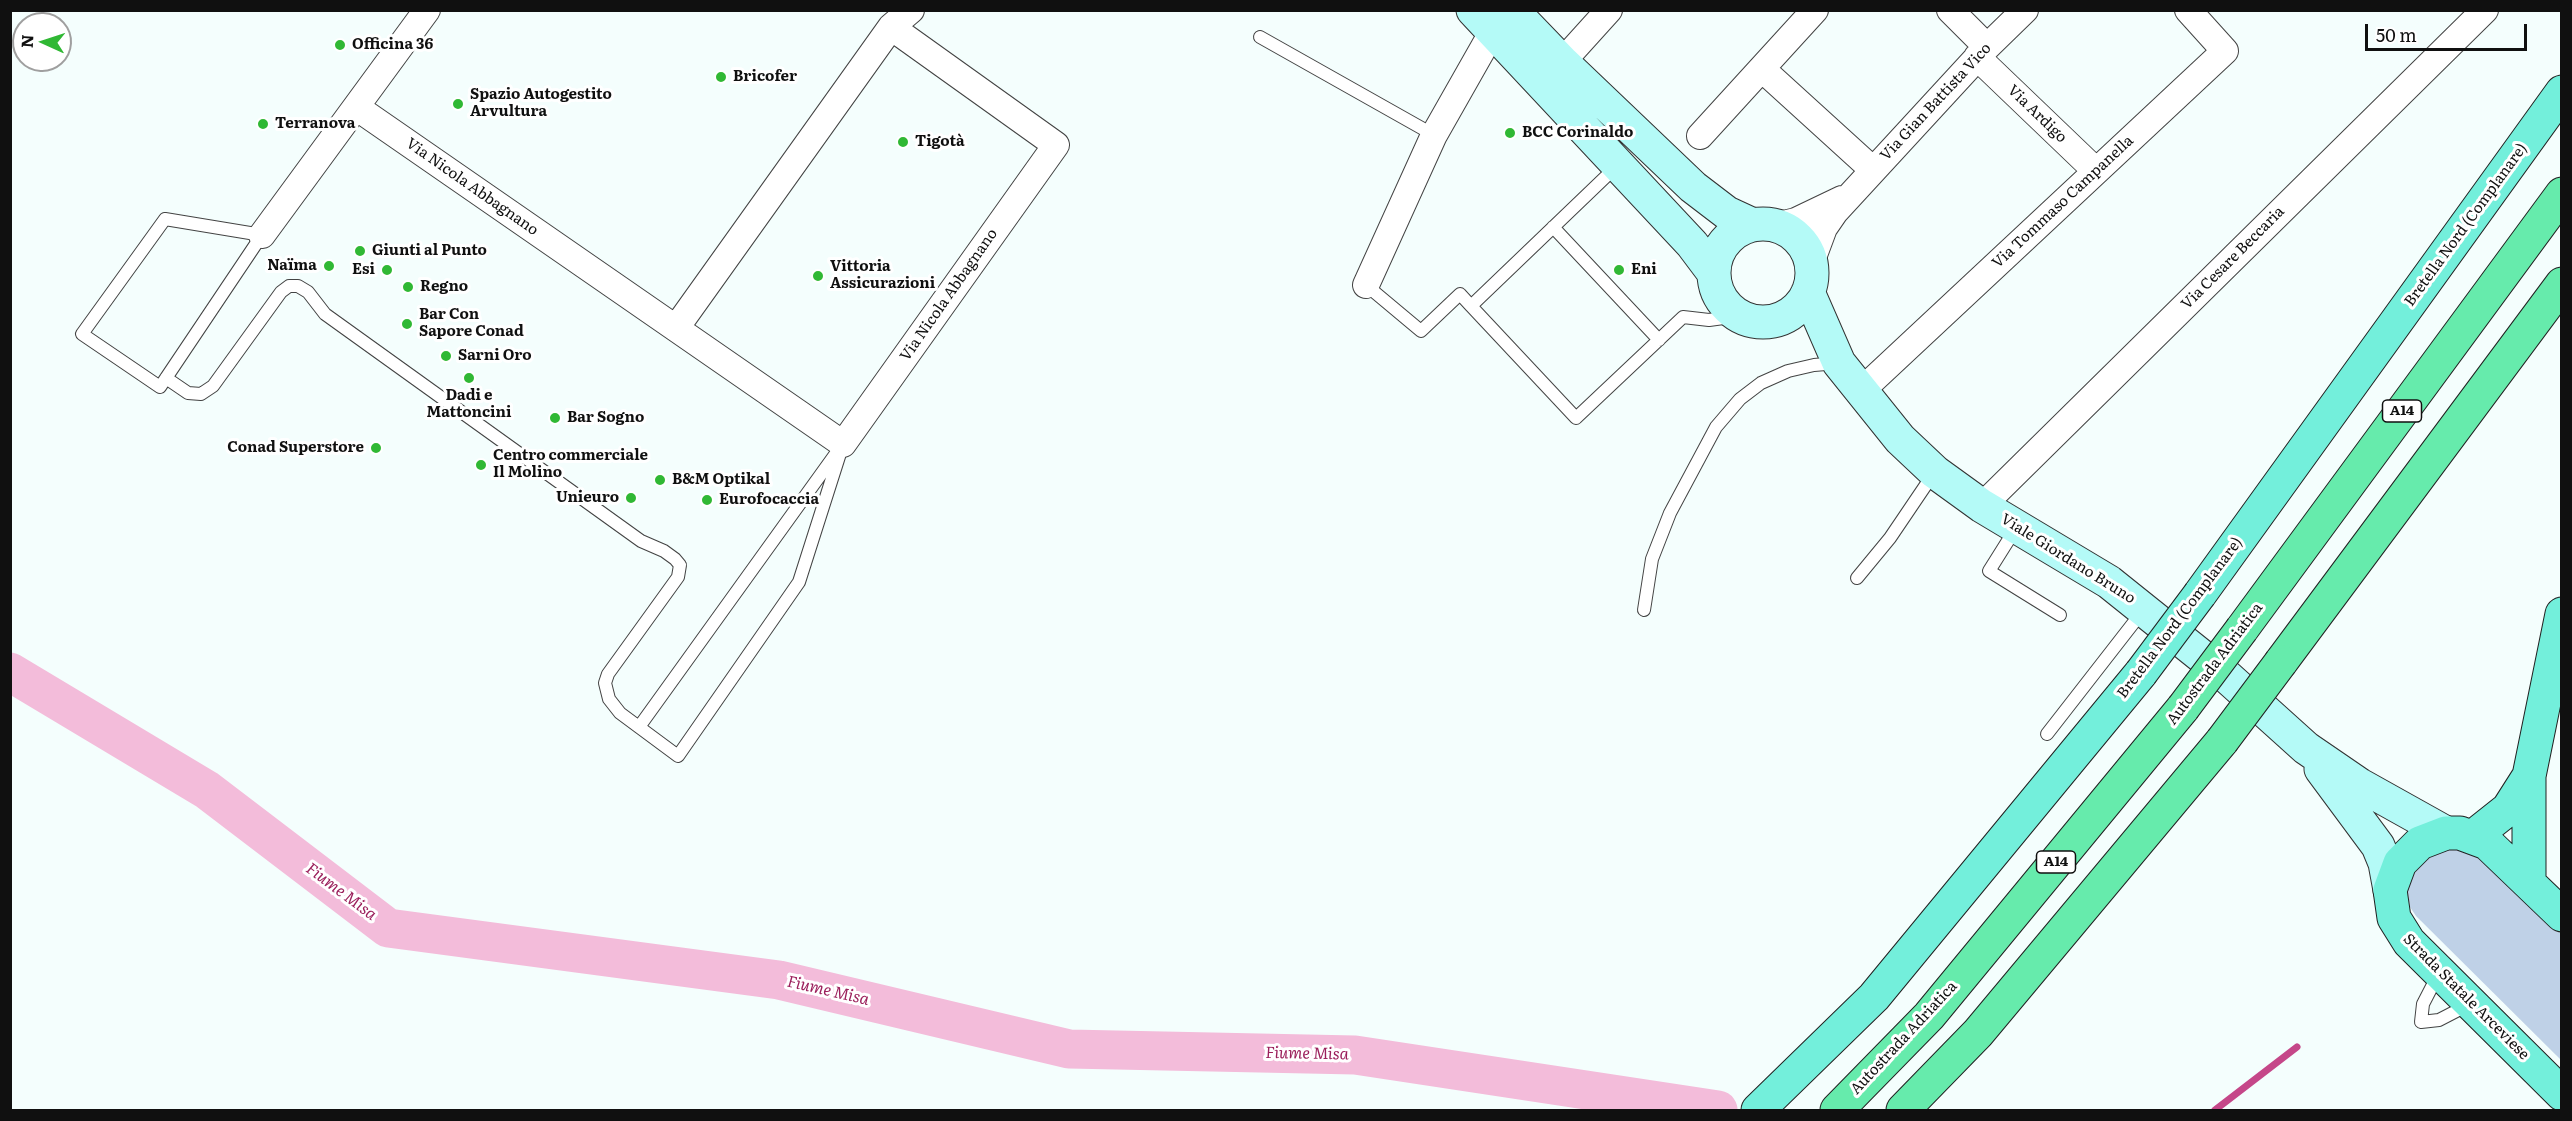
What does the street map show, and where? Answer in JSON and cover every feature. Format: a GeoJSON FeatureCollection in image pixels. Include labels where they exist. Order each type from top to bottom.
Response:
{"type":"FeatureCollection","features":[{"type":"Feature","properties":{"kind":"highway","name":"Autostrada Adriatica"},"geometry":{"type":"LineString","coordinates":[[1837,1110],[1929,1016],[2183,708],[2562,194]]}},
{"type":"Feature","properties":{"kind":"highway"},"geometry":{"type":"LineString","coordinates":[[1903,1110],[1978,1034],[2222,741],[2562,284]]}},
{"type":"Feature","properties":{"kind":"main road"},"geometry":{"type":"LineString","coordinates":[[1493,17],[1562,62],[1693,187],[1727,213],[1764,225],[1798,240],[1809,278],[1799,306],[1786,316],[1771,322],[1754,322],[1738,316],[1720,297],[1713,272],[1692,244],[1619,165],[1493,17]]}},
{"type":"Feature","properties":{"kind":"main road","name":"Bretella Nord (Complanare)"},"geometry":{"type":"LineString","coordinates":[[1758,1110],[1874,997],[2141,673],[2562,92]]}},
{"type":"Feature","properties":{"kind":"main road"},"geometry":{"type":"LineString","coordinates":[[1713,272],[1717,256],[1725,242],[1738,231],[1764,225]]}},
{"type":"Feature","properties":{"kind":"main road","name":"Viale Giordano Bruno"},"geometry":{"type":"LineString","coordinates":[[1809,278],[1839,363]]}},
{"type":"Feature","properties":{"kind":"main road","name":"Viale Giordano Bruno"},"geometry":{"type":"LineString","coordinates":[[1771,322],[1812,343],[1839,363],[1900,439],[1935,472],[1982,506],[2109,582],[2225,675],[2306,748]]}},
{"type":"Feature","properties":{"kind":"main road"},"geometry":{"type":"LineString","coordinates":[[2529,882],[2529,776],[2562,614]]}},
{"type":"Feature","properties":{"kind":"main road"},"geometry":{"type":"LineString","coordinates":[[2306,748],[2360,785],[2498,852],[2562,915]]}},
{"type":"Feature","properties":{"kind":"main road","name":"Strada Statale Arceviese"},"geometry":{"type":"LineString","coordinates":[[2306,748],[2378,846],[2385,863],[2394,918],[2400,930],[2562,1094]]}},
{"type":"Feature","properties":{"kind":"main road"},"geometry":{"type":"LineString","coordinates":[[2390,890],[2394,876],[2409,852],[2426,840],[2460,835],[2508,808],[2529,776]]}},
{"type":"Feature","properties":{"kind":"street"},"geometry":{"type":"LineString","coordinates":[[262,236],[428,10]]}},
{"type":"Feature","properties":{"kind":"street"},"geometry":{"type":"LineString","coordinates":[[676,328],[891,27],[911,10]]}},
{"type":"Feature","properties":{"kind":"street"},"geometry":{"type":"LineString","coordinates":[[1562,62],[1609,10]]}},
{"type":"Feature","properties":{"kind":"street"},"geometry":{"type":"LineString","coordinates":[[1700,136],[1815,10]]}},
{"type":"Feature","properties":{"kind":"street","name":"Via Ardigo"},"geometry":{"type":"LineString","coordinates":[[1950,10],[1982,52],[2096,171]]}},
{"type":"Feature","properties":{"kind":"street","name":"Via Gian Battista Vico"},"geometry":{"type":"LineString","coordinates":[[1809,278],[1824,228],[1848,196],[1982,52],[2025,10]]}},
{"type":"Feature","properties":{"kind":"street","name":"Via Tommaso Campanella"},"geometry":{"type":"LineString","coordinates":[[1861,391],[2225,51],[2188,10]]}},
{"type":"Feature","properties":{"kind":"street","name":"Via Cesare Beccaria"},"geometry":{"type":"LineString","coordinates":[[1982,506],[2485,10]]}},
{"type":"Feature","properties":{"kind":"street"},"geometry":{"type":"LineString","coordinates":[[1366,285],[1434,135],[1493,17]]}},
{"type":"Feature","properties":{"kind":"street","name":"Via Nicola Abbagnano"},"geometry":{"type":"LineString","coordinates":[[356,107],[843,444],[1056,145],[891,27]]}},
{"type":"Feature","properties":{"kind":"street"},"geometry":{"type":"LineString","coordinates":[[1762,69],[1873,170]]}},
{"type":"Feature","properties":{"kind":"street","name":"Via Gian Battista Vico"},"geometry":{"type":"LineString","coordinates":[[1764,225],[1796,221],[1848,196]]}},
{"type":"Feature","properties":{"kind":"lane"},"geometry":{"type":"LineString","coordinates":[[1260,37],[1434,135]]}},
{"type":"Feature","properties":{"kind":"lane"},"geometry":{"type":"LineString","coordinates":[[1471,306],[1619,165]]}},
{"type":"Feature","properties":{"kind":"lane"},"geometry":{"type":"LineString","coordinates":[[165,219],[262,236],[160,387],[82,334],[165,219]]}},
{"type":"Feature","properties":{"kind":"lane"},"geometry":{"type":"LineString","coordinates":[[1553,227],[1659,340]]}},
{"type":"Feature","properties":{"kind":"lane"},"geometry":{"type":"LineString","coordinates":[[1366,285],[1421,331],[1460,294],[1576,418],[1683,317],[1709,321],[1738,316]]}},
{"type":"Feature","properties":{"kind":"lane"},"geometry":{"type":"LineString","coordinates":[[166,378],[188,393],[201,394],[213,386],[281,292],[289,286],[298,286],[308,292],[325,314],[641,541],[663,550],[680,564],[678,577],[608,674],[605,683],[609,699],[620,713],[678,756],[800,582],[843,444]]}},
{"type":"Feature","properties":{"kind":"lane"},"geometry":{"type":"LineString","coordinates":[[1644,610],[1653,559],[1670,513],[1716,427],[1740,399],[1761,383],[1788,371],[1814,365],[1839,363]]}},
{"type":"Feature","properties":{"kind":"lane"},"geometry":{"type":"LineString","coordinates":[[639,727],[843,444]]}},
{"type":"Feature","properties":{"kind":"lane"},"geometry":{"type":"LineString","coordinates":[[1857,578],[1890,538],[1935,472]]}},
{"type":"Feature","properties":{"kind":"lane"},"geometry":{"type":"LineString","coordinates":[[2017,527],[1989,571],[2060,615]]}},
{"type":"Feature","properties":{"kind":"lane"},"geometry":{"type":"LineString","coordinates":[[2047,734],[2145,609]]}},
{"type":"Feature","properties":{"kind":"lane"},"geometry":{"type":"LineString","coordinates":[[2440,973],[2423,1004],[2421,1022],[2439,1020],[2471,1004]]}},
{"type":"Feature","properties":{"kind":"shaded area"},"geometry":{"type":"Polygon","coordinates":[[[2457,838],[2561,929],[2561,1060],[2416,916],[2410,907],[2407,888],[2411,867],[2457,838]]]}},
{"type":"Feature","properties":{"kind":"waterway","name":"Fiume Misa"},"geometry":{"type":"LineString","coordinates":[[10,672],[207,790],[388,928],[779,980],[1069,1049],[1355,1055],[1718,1110]]}},
{"type":"Feature","properties":{"kind":"waterway"},"geometry":{"type":"LineString","coordinates":[[2215,1110],[2297,1047]]}},
{"type":"Feature","properties":{"kind":"place","name":"Officina 36"},"geometry":{"type":"Point","coordinates":[340,45]}},
{"type":"Feature","properties":{"kind":"place","name":"Bricofer"},"geometry":{"type":"Point","coordinates":[721,77]}},
{"type":"Feature","properties":{"kind":"place","name":"Spazio Autogestito Arvultura"},"geometry":{"type":"Point","coordinates":[458,104]}},
{"type":"Feature","properties":{"kind":"place","name":"Terranova"},"geometry":{"type":"Point","coordinates":[263,124]}},
{"type":"Feature","properties":{"kind":"place","name":"BCC Corinaldo"},"geometry":{"type":"Point","coordinates":[1510,133]}},
{"type":"Feature","properties":{"kind":"place","name":"Tigotà"},"geometry":{"type":"Point","coordinates":[903,142]}},
{"type":"Feature","properties":{"kind":"place","name":"Giunti al Punto"},"geometry":{"type":"Point","coordinates":[360,251]}},
{"type":"Feature","properties":{"kind":"place","name":"Naïma"},"geometry":{"type":"Point","coordinates":[329,266]}},
{"type":"Feature","properties":{"kind":"place","name":"Esi"},"geometry":{"type":"Point","coordinates":[387,270]}},
{"type":"Feature","properties":{"kind":"place","name":"Eni"},"geometry":{"type":"Point","coordinates":[1619,270]}},
{"type":"Feature","properties":{"kind":"place","name":"Vittoria Assicurazioni"},"geometry":{"type":"Point","coordinates":[818,276]}},
{"type":"Feature","properties":{"kind":"place","name":"Regno"},"geometry":{"type":"Point","coordinates":[408,287]}},
{"type":"Feature","properties":{"kind":"place","name":"Bar Con Sapore Conad"},"geometry":{"type":"Point","coordinates":[407,324]}},
{"type":"Feature","properties":{"kind":"place","name":"Sarni Oro"},"geometry":{"type":"Point","coordinates":[446,356]}},
{"type":"Feature","properties":{"kind":"place","name":"Dadi e Mattoncini"},"geometry":{"type":"Point","coordinates":[469,378]}},
{"type":"Feature","properties":{"kind":"place","name":"Bar Sogno"},"geometry":{"type":"Point","coordinates":[555,418]}},
{"type":"Feature","properties":{"kind":"place","name":"Conad Superstore"},"geometry":{"type":"Point","coordinates":[376,448]}},
{"type":"Feature","properties":{"kind":"place","name":"Centro commerciale Il Molino"},"geometry":{"type":"Point","coordinates":[481,465]}},
{"type":"Feature","properties":{"kind":"place","name":"B&M Optikal"},"geometry":{"type":"Point","coordinates":[660,480]}},
{"type":"Feature","properties":{"kind":"place","name":"Unieuro"},"geometry":{"type":"Point","coordinates":[631,498]}},
{"type":"Feature","properties":{"kind":"place","name":"Eurofocaccia"},"geometry":{"type":"Point","coordinates":[707,500]}}]}
